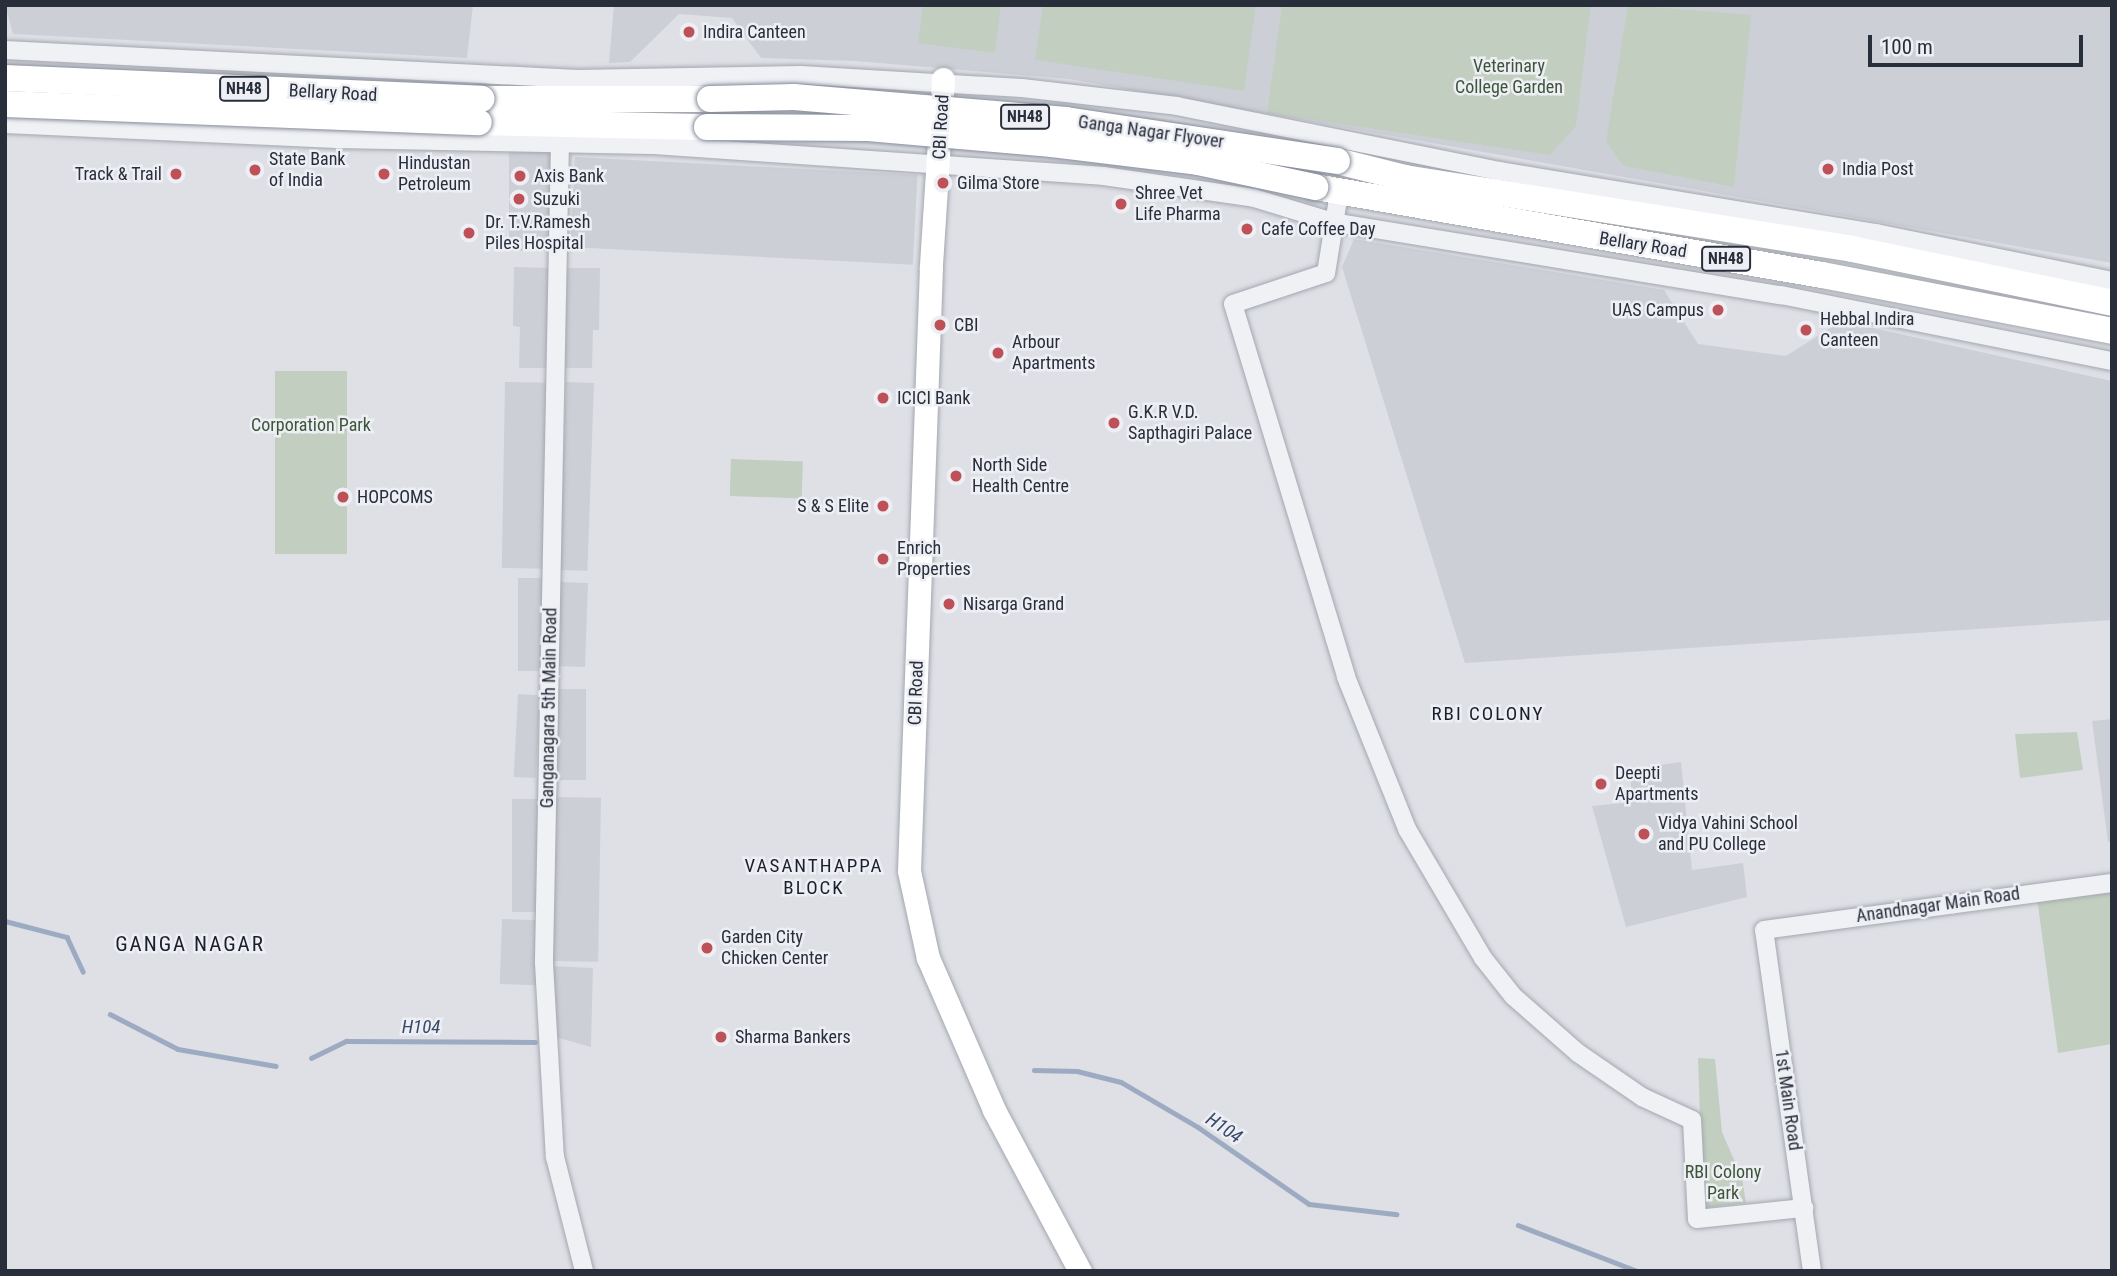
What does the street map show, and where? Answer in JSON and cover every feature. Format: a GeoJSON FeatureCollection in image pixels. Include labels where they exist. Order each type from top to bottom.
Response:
{"type":"FeatureCollection","features":[{"type":"Feature","properties":{"kind":"highway","name":"Bellary Road"},"geometry":{"type":"LineString","coordinates":[[5,78],[481,111]]}},
{"type":"Feature","properties":{"kind":"highway","name":"Ganga Nagar Flyover"},"geometry":{"type":"LineString","coordinates":[[570,111],[710,99],[794,97],[1066,120],[1338,161],[1405,178],[1512,184]]}},
{"type":"Feature","properties":{"kind":"highway","name":"Bellary Road"},"geometry":{"type":"LineString","coordinates":[[5,103],[570,111]]}},
{"type":"Feature","properties":{"kind":"highway","name":"Ganga Nagar Flyover"},"geometry":{"type":"LineString","coordinates":[[570,111],[706,127],[868,128],[1052,144],[1198,162],[1327,190]]}},
{"type":"Feature","properties":{"kind":"highway","name":"Bellary Road"},"geometry":{"type":"LineString","coordinates":[[1512,184],[1852,249],[2112,303]]}},
{"type":"Feature","properties":{"kind":"highway","name":"Bellary Road"},"geometry":{"type":"LineString","coordinates":[[1327,190],[1836,277],[2112,331]]}},
{"type":"Feature","properties":{"kind":"main road","name":"CBI Road"},"geometry":{"type":"LineString","coordinates":[[943,79],[909,871],[928,958],[985,1090],[1080,1271]]}},
{"type":"Feature","properties":{"kind":"street"},"geometry":{"type":"LineString","coordinates":[[5,38],[11,54],[93,58],[150,56],[570,111],[939,164],[1040,169],[1167,183],[1254,198],[1333,222],[1781,295],[2112,361]]}},
{"type":"Feature","properties":{"kind":"street"},"geometry":{"type":"LineString","coordinates":[[145,130],[150,56]]}},
{"type":"Feature","properties":{"kind":"street"},"geometry":{"type":"LineString","coordinates":[[90,126],[93,58]]}},
{"type":"Feature","properties":{"kind":"street"},"geometry":{"type":"LineString","coordinates":[[5,124],[145,130],[570,111],[744,74],[943,79],[1177,106],[1512,184],[1876,233],[2112,281]]}},
{"type":"Feature","properties":{"kind":"street","name":"Ganganagara 5th Main Road"},"geometry":{"type":"LineString","coordinates":[[570,111],[544,963],[555,1157],[584,1271]]}},
{"type":"Feature","properties":{"kind":"street"},"geometry":{"type":"LineString","coordinates":[[1327,190],[1333,222],[1326,272],[1234,304],[1346,677],[1407,829],[1483,958],[1513,996],[1578,1053],[1642,1097],[1692,1120],[1697,1219],[1804,1208]]}},
{"type":"Feature","properties":{"kind":"street","name":"Anandnagar Main Road"},"geometry":{"type":"LineString","coordinates":[[1764,930],[2112,883]]}},
{"type":"Feature","properties":{"kind":"street","name":"1st Main Road"},"geometry":{"type":"LineString","coordinates":[[1764,930],[1812,1271]]}},
{"type":"Feature","properties":{"kind":"shaded area"},"geometry":{"type":"Polygon","coordinates":[[[5,5],[473,5],[467,58],[13,34],[5,5]]]}},
{"type":"Feature","properties":{"kind":"shaded area"},"geometry":{"type":"Polygon","coordinates":[[[614,5],[2112,5],[2112,263],[1069,79],[855,61],[761,58],[732,18],[679,14],[630,62],[609,63],[614,5]]]}},
{"type":"Feature","properties":{"kind":"shaded area"},"geometry":{"type":"Polygon","coordinates":[[[509,151],[551,151],[551,251],[509,251],[509,151]]]}},
{"type":"Feature","properties":{"kind":"shaded area"},"geometry":{"type":"Polygon","coordinates":[[[575,157],[918,175],[913,265],[570,247],[575,157]]]}},
{"type":"Feature","properties":{"kind":"shaded area"},"geometry":{"type":"Polygon","coordinates":[[[1354,239],[1664,290],[1698,344],[1786,356],[1841,321],[2112,381],[2112,620],[1465,663],[1342,267],[1354,239]]]}},
{"type":"Feature","properties":{"kind":"shaded area"},"geometry":{"type":"Polygon","coordinates":[[[514,267],[549,268],[547,368],[519,368],[520,327],[513,326],[514,267]]]}},
{"type":"Feature","properties":{"kind":"shaded area"},"geometry":{"type":"Polygon","coordinates":[[[567,268],[600,268],[599,330],[593,330],[592,368],[565,368],[567,268]]]}},
{"type":"Feature","properties":{"kind":"shaded area"},"geometry":{"type":"Polygon","coordinates":[[[505,382],[547,383],[544,569],[502,568],[505,382]]]}},
{"type":"Feature","properties":{"kind":"shaded area"},"geometry":{"type":"Polygon","coordinates":[[[566,382],[594,383],[587,571],[559,570],[566,382]]]}},
{"type":"Feature","properties":{"kind":"shaded area"},"geometry":{"type":"Polygon","coordinates":[[[518,578],[542,578],[542,671],[518,671],[518,578]]]}},
{"type":"Feature","properties":{"kind":"shaded area"},"geometry":{"type":"Polygon","coordinates":[[[559,582],[588,583],[585,667],[556,666],[559,582]]]}},
{"type":"Feature","properties":{"kind":"shaded area"},"geometry":{"type":"Polygon","coordinates":[[[556,689],[586,689],[586,780],[556,780],[556,689]]]}},
{"type":"Feature","properties":{"kind":"shaded area"},"geometry":{"type":"Polygon","coordinates":[[[518,694],[540,695],[536,778],[514,777],[518,694]]]}},
{"type":"Feature","properties":{"kind":"shaded area"},"geometry":{"type":"Polygon","coordinates":[[[2112,719],[2112,842],[2108,842],[2092,721],[2112,719]]]}},
{"type":"Feature","properties":{"kind":"shaded area","name":"Vidya Vahini School and PU College"},"geometry":{"type":"Polygon","coordinates":[[[1681,762],[1692,870],[1743,863],[1747,897],[1626,927],[1592,806],[1632,802],[1630,769],[1681,762]]]}},
{"type":"Feature","properties":{"kind":"shaded area"},"geometry":{"type":"Polygon","coordinates":[[[556,797],[601,798],[598,962],[553,961],[556,797]]]}},
{"type":"Feature","properties":{"kind":"shaded area"},"geometry":{"type":"Polygon","coordinates":[[[512,799],[540,799],[540,912],[512,912],[512,799]]]}},
{"type":"Feature","properties":{"kind":"shaded area"},"geometry":{"type":"Polygon","coordinates":[[[502,919],[540,920],[538,985],[500,984],[502,919]]]}},
{"type":"Feature","properties":{"kind":"shaded area"},"geometry":{"type":"Polygon","coordinates":[[[551,966],[593,968],[591,1047],[552,1036],[551,966]]]}},
{"type":"Feature","properties":{"kind":"green space"},"geometry":{"type":"Polygon","coordinates":[[[923,5],[1001,5],[995,53],[918,43],[923,5]]]}},
{"type":"Feature","properties":{"kind":"green space"},"geometry":{"type":"Polygon","coordinates":[[[1043,5],[1256,5],[1244,91],[1035,60],[1043,5]]]}},
{"type":"Feature","properties":{"kind":"green space","name":"Veterinary College Garden"},"geometry":{"type":"Polygon","coordinates":[[[1282,5],[1591,5],[1576,126],[1550,155],[1267,113],[1282,5]]]}},
{"type":"Feature","properties":{"kind":"green space"},"geometry":{"type":"Polygon","coordinates":[[[1628,5],[1751,15],[1734,187],[1624,166],[1606,142],[1628,5]]]}},
{"type":"Feature","properties":{"kind":"green space","name":"Corporation Park"},"geometry":{"type":"Polygon","coordinates":[[[275,371],[347,371],[347,554],[275,554],[275,371]]]}},
{"type":"Feature","properties":{"kind":"green space"},"geometry":{"type":"Polygon","coordinates":[[[731,459],[803,462],[802,498],[730,496],[731,459]]]}},
{"type":"Feature","properties":{"kind":"green space"},"geometry":{"type":"Polygon","coordinates":[[[2077,732],[2083,770],[2020,778],[2015,734],[2077,732]]]}},
{"type":"Feature","properties":{"kind":"green space"},"geometry":{"type":"Polygon","coordinates":[[[2112,890],[2112,1044],[2058,1053],[2037,898],[2112,890]]]}},
{"type":"Feature","properties":{"kind":"green space","name":"RBI Colony Park"},"geometry":{"type":"Polygon","coordinates":[[[1698,1058],[1715,1059],[1722,1132],[1742,1178],[1746,1203],[1703,1208],[1698,1058]]]}},
{"type":"Feature","properties":{"kind":"waterway","name":"H104"},"geometry":{"type":"LineString","coordinates":[[5,921],[67,937],[83,971]]}},
{"type":"Feature","properties":{"kind":"waterway","name":"H104"},"geometry":{"type":"LineString","coordinates":[[110,1014],[178,1049],[276,1066]]}},
{"type":"Feature","properties":{"kind":"waterway","name":"H104"},"geometry":{"type":"LineString","coordinates":[[311,1058],[346,1041],[535,1042]]}},
{"type":"Feature","properties":{"kind":"waterway","name":"H104"},"geometry":{"type":"LineString","coordinates":[[1034,1070],[1077,1071],[1121,1082],[1198,1127],[1309,1204],[1396,1214]]}},
{"type":"Feature","properties":{"kind":"waterway","name":"H104"},"geometry":{"type":"LineString","coordinates":[[1518,1225],[1637,1271]]}},
{"type":"Feature","properties":{"kind":"place","name":"Indira Canteen"},"geometry":{"type":"Point","coordinates":[689,32]}},
{"type":"Feature","properties":{"kind":"place","name":"India Post"},"geometry":{"type":"Point","coordinates":[1828,169]}},
{"type":"Feature","properties":{"kind":"place","name":"State Bank of India"},"geometry":{"type":"Point","coordinates":[255,170]}},
{"type":"Feature","properties":{"kind":"place","name":"Track & Trail"},"geometry":{"type":"Point","coordinates":[176,174]}},
{"type":"Feature","properties":{"kind":"place","name":"Hindustan Petroleum"},"geometry":{"type":"Point","coordinates":[384,174]}},
{"type":"Feature","properties":{"kind":"place","name":"Axis Bank"},"geometry":{"type":"Point","coordinates":[520,176]}},
{"type":"Feature","properties":{"kind":"place","name":"Gilma Store"},"geometry":{"type":"Point","coordinates":[943,183]}},
{"type":"Feature","properties":{"kind":"place","name":"Suzuki"},"geometry":{"type":"Point","coordinates":[519,199]}},
{"type":"Feature","properties":{"kind":"place","name":"Shree Vet Life Pharma"},"geometry":{"type":"Point","coordinates":[1121,204]}},
{"type":"Feature","properties":{"kind":"place","name":"Cafe Coffee Day"},"geometry":{"type":"Point","coordinates":[1247,229]}},
{"type":"Feature","properties":{"kind":"place","name":"Dr. T.V.Ramesh Piles Hospital"},"geometry":{"type":"Point","coordinates":[469,233]}},
{"type":"Feature","properties":{"kind":"place","name":"UAS Campus"},"geometry":{"type":"Point","coordinates":[1718,310]}},
{"type":"Feature","properties":{"kind":"place","name":"CBI"},"geometry":{"type":"Point","coordinates":[940,325]}},
{"type":"Feature","properties":{"kind":"place","name":"Hebbal Indira Canteen"},"geometry":{"type":"Point","coordinates":[1806,330]}},
{"type":"Feature","properties":{"kind":"place","name":"Arbour Apartments"},"geometry":{"type":"Point","coordinates":[998,353]}},
{"type":"Feature","properties":{"kind":"place","name":"ICICI Bank"},"geometry":{"type":"Point","coordinates":[883,398]}},
{"type":"Feature","properties":{"kind":"place","name":"G.K.R V.D. Sapthagiri Palace"},"geometry":{"type":"Point","coordinates":[1114,423]}},
{"type":"Feature","properties":{"kind":"place","name":"North Side Health Centre"},"geometry":{"type":"Point","coordinates":[956,476]}},
{"type":"Feature","properties":{"kind":"place","name":"HOPCOMS"},"geometry":{"type":"Point","coordinates":[343,497]}},
{"type":"Feature","properties":{"kind":"place","name":"S & S Elite"},"geometry":{"type":"Point","coordinates":[883,506]}},
{"type":"Feature","properties":{"kind":"place","name":"Enrich Properties"},"geometry":{"type":"Point","coordinates":[883,559]}},
{"type":"Feature","properties":{"kind":"place","name":"Nisarga Grand"},"geometry":{"type":"Point","coordinates":[949,604]}},
{"type":"Feature","properties":{"kind":"place","name":"Deepti Apartments"},"geometry":{"type":"Point","coordinates":[1601,784]}},
{"type":"Feature","properties":{"kind":"place","name":"Vidya Vahini School and PU College"},"geometry":{"type":"Point","coordinates":[1644,834]}},
{"type":"Feature","properties":{"kind":"place","name":"Garden City Chicken Center"},"geometry":{"type":"Point","coordinates":[707,948]}},
{"type":"Feature","properties":{"kind":"place","name":"Sharma Bankers"},"geometry":{"type":"Point","coordinates":[721,1037]}},
{"type":"Feature","properties":{"kind":"district","name":"RBI COLONY"},"geometry":{"type":"Point","coordinates":[1488,714]}},
{"type":"Feature","properties":{"kind":"district","name":"VASANTHAPPA BLOCK"},"geometry":{"type":"Point","coordinates":[814,877]}},
{"type":"Feature","properties":{"kind":"district","name":"GANGA NAGAR"},"geometry":{"type":"Point","coordinates":[190,944]}}]}
